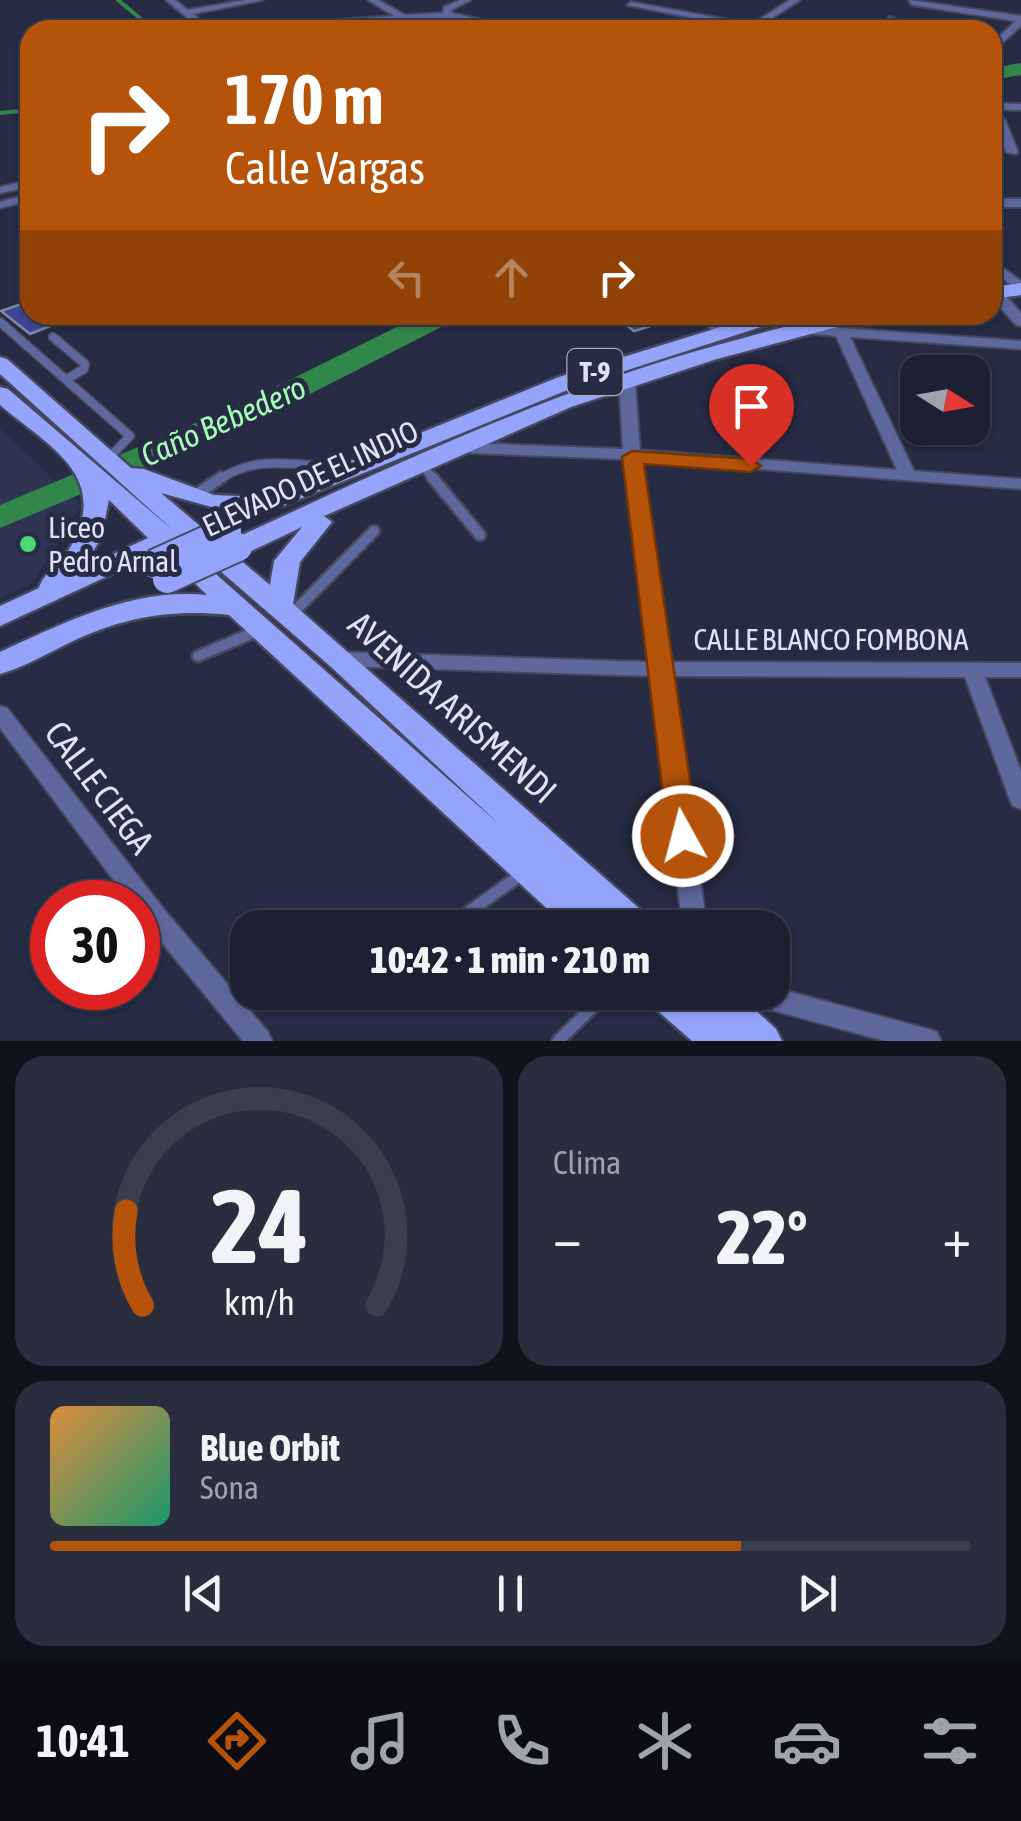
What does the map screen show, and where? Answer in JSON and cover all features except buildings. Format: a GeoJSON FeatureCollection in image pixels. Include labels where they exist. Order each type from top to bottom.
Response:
{"type":"FeatureCollection","features":[{"type":"Feature","properties":{"kind":"main road","name":"T-9"},"geometry":{"type":"LineString","coordinates":[[124,490],[230,507],[266,504],[567,382],[742,325]]}},
{"type":"Feature","properties":{"kind":"main road","name":"T-9"},"geometry":{"type":"LineString","coordinates":[[124,490],[228,549],[319,522],[560,405],[717,349],[818,325]]}},
{"type":"Feature","properties":{"kind":"main road","name":"T-9"},"geometry":{"type":"LineString","coordinates":[[0,363],[102,464],[124,490],[167,560]]}},
{"type":"Feature","properties":{"kind":"main road","name":"T-9"},"geometry":{"type":"LineString","coordinates":[[0,394],[102,464]]}},
{"type":"Feature","properties":{"kind":"main road","name":"ELEVADO DE EL INDIO"},"geometry":{"type":"LineString","coordinates":[[0,634],[167,560],[228,549],[467,440],[560,405]]}},
{"type":"Feature","properties":{"kind":"main road","name":"ELEVADO DE EL INDIO"},"geometry":{"type":"LineString","coordinates":[[228,549],[416,444]]}},
{"type":"Feature","properties":{"kind":"main road"},"geometry":{"type":"LineString","coordinates":[[30,602],[64,577],[124,490],[102,464]]}},
{"type":"Feature","properties":{"kind":"main road","name":"T-9"},"geometry":{"type":"LineString","coordinates":[[276,618],[287,560],[319,522]]}},
{"type":"Feature","properties":{"kind":"main road"},"geometry":{"type":"LineString","coordinates":[[0,617],[30,602],[167,560],[185,539],[228,549]]}},
{"type":"Feature","properties":{"kind":"main road","name":"AVENIDA ARISMENDI"},"geometry":{"type":"LineString","coordinates":[[228,549],[276,618],[572,910]]}},
{"type":"Feature","properties":{"kind":"main road","name":"ELEVADO DE EL INDIO"},"geometry":{"type":"LineString","coordinates":[[0,654],[167,560]]}},
{"type":"Feature","properties":{"kind":"main road","name":"AVENIDA ARISMENDI"},"geometry":{"type":"LineString","coordinates":[[167,560],[237,607],[276,618],[340,658],[382,702],[617,910]]}},
{"type":"Feature","properties":{"kind":"main road"},"geometry":{"type":"LineString","coordinates":[[0,664],[93,621],[145,604],[184,601],[237,607]]}},
{"type":"Feature","properties":{"kind":"main road"},"geometry":{"type":"LineString","coordinates":[[710,1022],[763,1041]]}},
{"type":"Feature","properties":{"kind":"street"},"geometry":{"type":"LineString","coordinates":[[170,0],[195,20]]}},
{"type":"Feature","properties":{"kind":"street"},"geometry":{"type":"LineString","coordinates":[[186,13],[259,0]]}},
{"type":"Feature","properties":{"kind":"street"},"geometry":{"type":"LineString","coordinates":[[372,0],[403,18]]}},
{"type":"Feature","properties":{"kind":"street"},"geometry":{"type":"LineString","coordinates":[[448,14],[447,9],[467,0]]}},
{"type":"Feature","properties":{"kind":"street"},"geometry":{"type":"LineString","coordinates":[[663,11],[684,0]]}},
{"type":"Feature","properties":{"kind":"street"},"geometry":{"type":"LineString","coordinates":[[764,20],[796,0]]}},
{"type":"Feature","properties":{"kind":"street"},"geometry":{"type":"LineString","coordinates":[[889,20],[913,1],[1021,20],[1002,44]]}},
{"type":"Feature","properties":{"kind":"street"},"geometry":{"type":"LineString","coordinates":[[631,5],[710,20]]}},
{"type":"Feature","properties":{"kind":"street"},"geometry":{"type":"LineString","coordinates":[[1003,16],[1012,9]]}},
{"type":"Feature","properties":{"kind":"street"},"geometry":{"type":"LineString","coordinates":[[375,20],[448,14],[473,20]]}},
{"type":"Feature","properties":{"kind":"street"},"geometry":{"type":"LineString","coordinates":[[1002,124],[1017,152]]}},
{"type":"Feature","properties":{"kind":"street"},"geometry":{"type":"LineString","coordinates":[[1004,283],[1021,322]]}},
{"type":"Feature","properties":{"kind":"street"},"geometry":{"type":"LineString","coordinates":[[801,329],[1021,345]]}},
{"type":"Feature","properties":{"kind":"street"},"geometry":{"type":"LineString","coordinates":[[842,334],[908,477]]}},
{"type":"Feature","properties":{"kind":"street"},"geometry":{"type":"LineString","coordinates":[[627,381],[632,457],[663,669],[692,910]]}},
{"type":"Feature","properties":{"kind":"street"},"geometry":{"type":"LineString","coordinates":[[472,448],[586,451],[1021,484]]}},
{"type":"Feature","properties":{"kind":"street","name":"CALLE BLANCO FOMBONA"},"geometry":{"type":"LineString","coordinates":[[340,658],[663,669],[1021,670]]}},
{"type":"Feature","properties":{"kind":"street"},"geometry":{"type":"LineString","coordinates":[[972,669],[1021,800]]}},
{"type":"Feature","properties":{"kind":"street","name":"CALLE CIEGA"},"geometry":{"type":"LineString","coordinates":[[0,713],[152,914],[259,1041]]}},
{"type":"Feature","properties":{"kind":"street"},"geometry":{"type":"LineString","coordinates":[[710,1022],[772,998],[928,1041]]}},
{"type":"Feature","properties":{"kind":"lane"},"geometry":{"type":"LineString","coordinates":[[0,322],[130,436],[102,464]]}},
{"type":"Feature","properties":{"kind":"lane"},"geometry":{"type":"LineString","coordinates":[[712,325],[720,331]]}},
{"type":"Feature","properties":{"kind":"lane"},"geometry":{"type":"LineString","coordinates":[[53,337],[85,364],[84,370],[67,379]]}},
{"type":"Feature","properties":{"kind":"lane"},"geometry":{"type":"LineString","coordinates":[[190,498],[244,466],[273,462],[308,468],[365,466]]}},
{"type":"Feature","properties":{"kind":"lane"},"geometry":{"type":"LineString","coordinates":[[426,470],[480,535]]}},
{"type":"Feature","properties":{"kind":"lane"},"geometry":{"type":"LineString","coordinates":[[198,656],[276,618],[374,531]]}},
{"type":"Feature","properties":{"kind":"lane"},"geometry":{"type":"LineString","coordinates":[[472,910],[529,870]]}},
{"type":"Feature","properties":{"kind":"lane"},"geometry":{"type":"LineString","coordinates":[[558,1041],[590,1010]]}},
{"type":"Feature","properties":{"kind":"shaded area","name":"Liceo Pedro Arnal"},"geometry":{"type":"Polygon","coordinates":[[[0,429],[82,505],[31,584],[0,598],[0,429]]]}},
{"type":"Feature","properties":{"kind":"waterway"},"geometry":{"type":"LineString","coordinates":[[118,0],[142,20]]}},
{"type":"Feature","properties":{"kind":"waterway","name":"Caño Bebedero"},"geometry":{"type":"LineString","coordinates":[[1002,72],[1021,69]]}},
{"type":"Feature","properties":{"kind":"waterway"},"geometry":{"type":"LineString","coordinates":[[0,113],[20,111]]}},
{"type":"Feature","properties":{"kind":"waterway","name":"Caño Bebedero"},"geometry":{"type":"LineString","coordinates":[[0,518],[254,410],[423,325]]}},
{"type":"Feature","properties":{"kind":"place","name":"Liceo Pedro Arnal"},"geometry":{"type":"Point","coordinates":[28,544]}},
{"type":"Feature","properties":{"kind":"route"},"geometry":{"type":"LineString","coordinates":[[683,836],[632,457],[751,466]]}}]}
